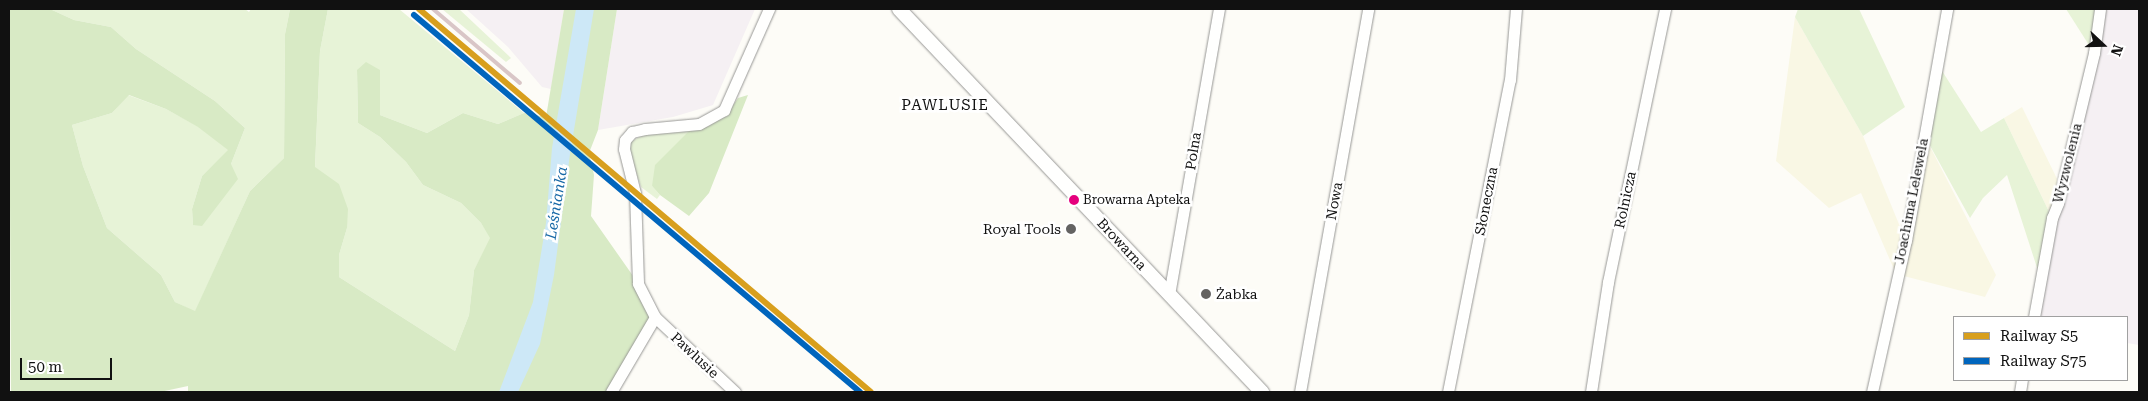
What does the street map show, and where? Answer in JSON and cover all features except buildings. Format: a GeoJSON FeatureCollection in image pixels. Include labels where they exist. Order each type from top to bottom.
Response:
{"type":"FeatureCollection","features":[{"type":"Feature","properties":{"kind":"street"},"geometry":{"type":"LineString","coordinates":[[611,392],[655,317],[638,283],[635,192],[624,149],[625,140],[632,132],[645,129],[698,124],[724,110],[769,9]]}},
{"type":"Feature","properties":{"kind":"street","name":"Browarna"},"geometry":{"type":"LineString","coordinates":[[899,9],[1262,392]]}},
{"type":"Feature","properties":{"kind":"street","name":"Polna"},"geometry":{"type":"LineString","coordinates":[[1169,295],[1219,9]]}},
{"type":"Feature","properties":{"kind":"street","name":"Nowa"},"geometry":{"type":"LineString","coordinates":[[1300,392],[1368,9]]}},
{"type":"Feature","properties":{"kind":"street","name":"Słoneczna"},"geometry":{"type":"LineString","coordinates":[[1448,392],[1510,80],[1516,9]]}},
{"type":"Feature","properties":{"kind":"street","name":"Rolnicza"},"geometry":{"type":"LineString","coordinates":[[1591,392],[1608,282],[1665,9]]}},
{"type":"Feature","properties":{"kind":"street","name":"Joachima Lelewela"},"geometry":{"type":"LineString","coordinates":[[1872,392],[1906,240],[1948,9]]}},
{"type":"Feature","properties":{"kind":"street","name":"Wyzwolenia"},"geometry":{"type":"LineString","coordinates":[[2034,316],[2052,218],[2058,203],[2094,53],[2100,9]]}},
{"type":"Feature","properties":{"kind":"street","name":"Pawlusie"},"geometry":{"type":"LineString","coordinates":[[655,317],[735,392]]}},
{"type":"Feature","properties":{"kind":"shaded area"},"geometry":{"type":"Polygon","coordinates":[[[466,9],[564,9],[551,89],[542,87],[508,47],[466,9]]]}},
{"type":"Feature","properties":{"kind":"shaded area"},"geometry":{"type":"Polygon","coordinates":[[[617,9],[755,9],[713,105],[673,117],[598,130],[617,9]]]}},
{"type":"Feature","properties":{"kind":"shaded area"},"geometry":{"type":"Polygon","coordinates":[[[2100,9],[2139,9],[2139,345],[2128,343],[2128,316],[2034,316],[2100,9]]]}},
{"type":"Feature","properties":{"kind":"shaded area"},"geometry":{"type":"Polygon","coordinates":[[[1795,17],[1863,136],[1905,239],[1923,133],[1996,275],[1985,297],[1896,274],[1861,193],[1829,208],[1776,161],[1795,17]]]}},
{"type":"Feature","properties":{"kind":"shaded area"},"geometry":{"type":"Polygon","coordinates":[[[2022,107],[2061,187],[2052,218],[2004,118],[2022,107]]]}},
{"type":"Feature","properties":{"kind":"green space"},"geometry":{"type":"Polygon","coordinates":[[[9,9],[50,9],[74,20],[111,27],[136,49],[215,101],[245,128],[231,164],[238,179],[202,226],[193,225],[192,209],[202,176],[228,150],[198,127],[166,109],[129,95],[112,113],[72,125],[83,166],[107,228],[161,275],[175,302],[195,311],[250,191],[284,158],[285,34],[290,9],[328,9],[320,51],[315,167],[339,184],[348,209],[347,228],[339,255],[339,277],[455,351],[469,315],[474,270],[490,238],[481,223],[461,203],[423,185],[406,162],[380,137],[358,123],[357,70],[366,62],[380,70],[380,115],[427,133],[463,113],[498,124],[524,113],[546,117],[564,9],[617,9],[598,130],[589,153],[594,175],[591,216],[638,283],[655,317],[611,392],[188,392],[188,386],[160,392],[11,392],[9,9]]]}},
{"type":"Feature","properties":{"kind":"green space"},"geometry":{"type":"Polygon","coordinates":[[[50,9],[245,9],[249,12],[251,9],[290,9],[285,34],[284,158],[250,191],[195,312],[175,302],[161,275],[107,228],[83,166],[72,125],[112,113],[128,95],[166,109],[199,127],[229,150],[202,176],[192,209],[193,225],[231,164],[245,128],[215,101],[136,49],[111,27],[74,20],[50,9]]]}},
{"type":"Feature","properties":{"kind":"green space"},"geometry":{"type":"Polygon","coordinates":[[[328,9],[399,9],[524,113],[498,124],[463,113],[427,133],[380,115],[380,70],[357,70],[358,123],[380,137],[406,162],[423,185],[461,203],[481,223],[491,238],[474,270],[469,315],[455,351],[339,277],[339,255],[347,228],[315,168],[320,51],[328,9]]]}},
{"type":"Feature","properties":{"kind":"green space"},"geometry":{"type":"Polygon","coordinates":[[[442,9],[459,9],[511,58],[506,62],[442,9]]]}},
{"type":"Feature","properties":{"kind":"green space"},"geometry":{"type":"Polygon","coordinates":[[[1798,9],[1859,9],[1905,107],[1863,136],[1795,17],[1798,9]]]}},
{"type":"Feature","properties":{"kind":"green space"},"geometry":{"type":"Polygon","coordinates":[[[2066,9],[2100,9],[2094,53],[2066,9]]]}},
{"type":"Feature","properties":{"kind":"green space"},"geometry":{"type":"Polygon","coordinates":[[[1937,63],[1981,132],[2004,118],[2052,218],[2041,280],[2007,175],[1983,198],[1970,218],[1923,133],[1937,63]]]}},
{"type":"Feature","properties":{"kind":"green space"},"geometry":{"type":"Polygon","coordinates":[[[748,95],[709,193],[689,216],[660,195],[652,186],[655,165],[690,130],[709,126],[727,114],[738,98],[748,95]]]}},
{"type":"Feature","properties":{"kind":"green space"},"geometry":{"type":"Polygon","coordinates":[[[690,130],[652,186],[660,195],[657,199],[641,187],[628,148],[632,141],[645,134],[690,130]]]}},
{"type":"Feature","properties":{"kind":"water","name":"Leśnianka"},"geometry":{"type":"Polygon","coordinates":[[[576,9],[594,9],[570,154],[554,275],[540,344],[518,392],[499,392],[533,302],[546,223],[552,148],[576,9]]]}},
{"type":"Feature","properties":{"kind":"railway"},"geometry":{"type":"LineString","coordinates":[[433,9],[520,83]]}},
{"type":"Feature","properties":{"kind":"rail line","name":"S5"},"geometry":{"type":"LineString","coordinates":[[419,9],[871,392]]}},
{"type":"Feature","properties":{"kind":"rail line","name":"S75"},"geometry":{"type":"LineString","coordinates":[[414,15],[860,392]]}},
{"type":"Feature","properties":{"kind":"place","name":"Browarna Apteka"},"geometry":{"type":"Point","coordinates":[1074,200]}},
{"type":"Feature","properties":{"kind":"place","name":"Royal Tools"},"geometry":{"type":"Point","coordinates":[1071,229]}},
{"type":"Feature","properties":{"kind":"place","name":"Żabka"},"geometry":{"type":"Point","coordinates":[1206,294]}},
{"type":"Feature","properties":{"kind":"district","name":"PAWLUSIE"},"geometry":{"type":"Point","coordinates":[945,106]}}]}
